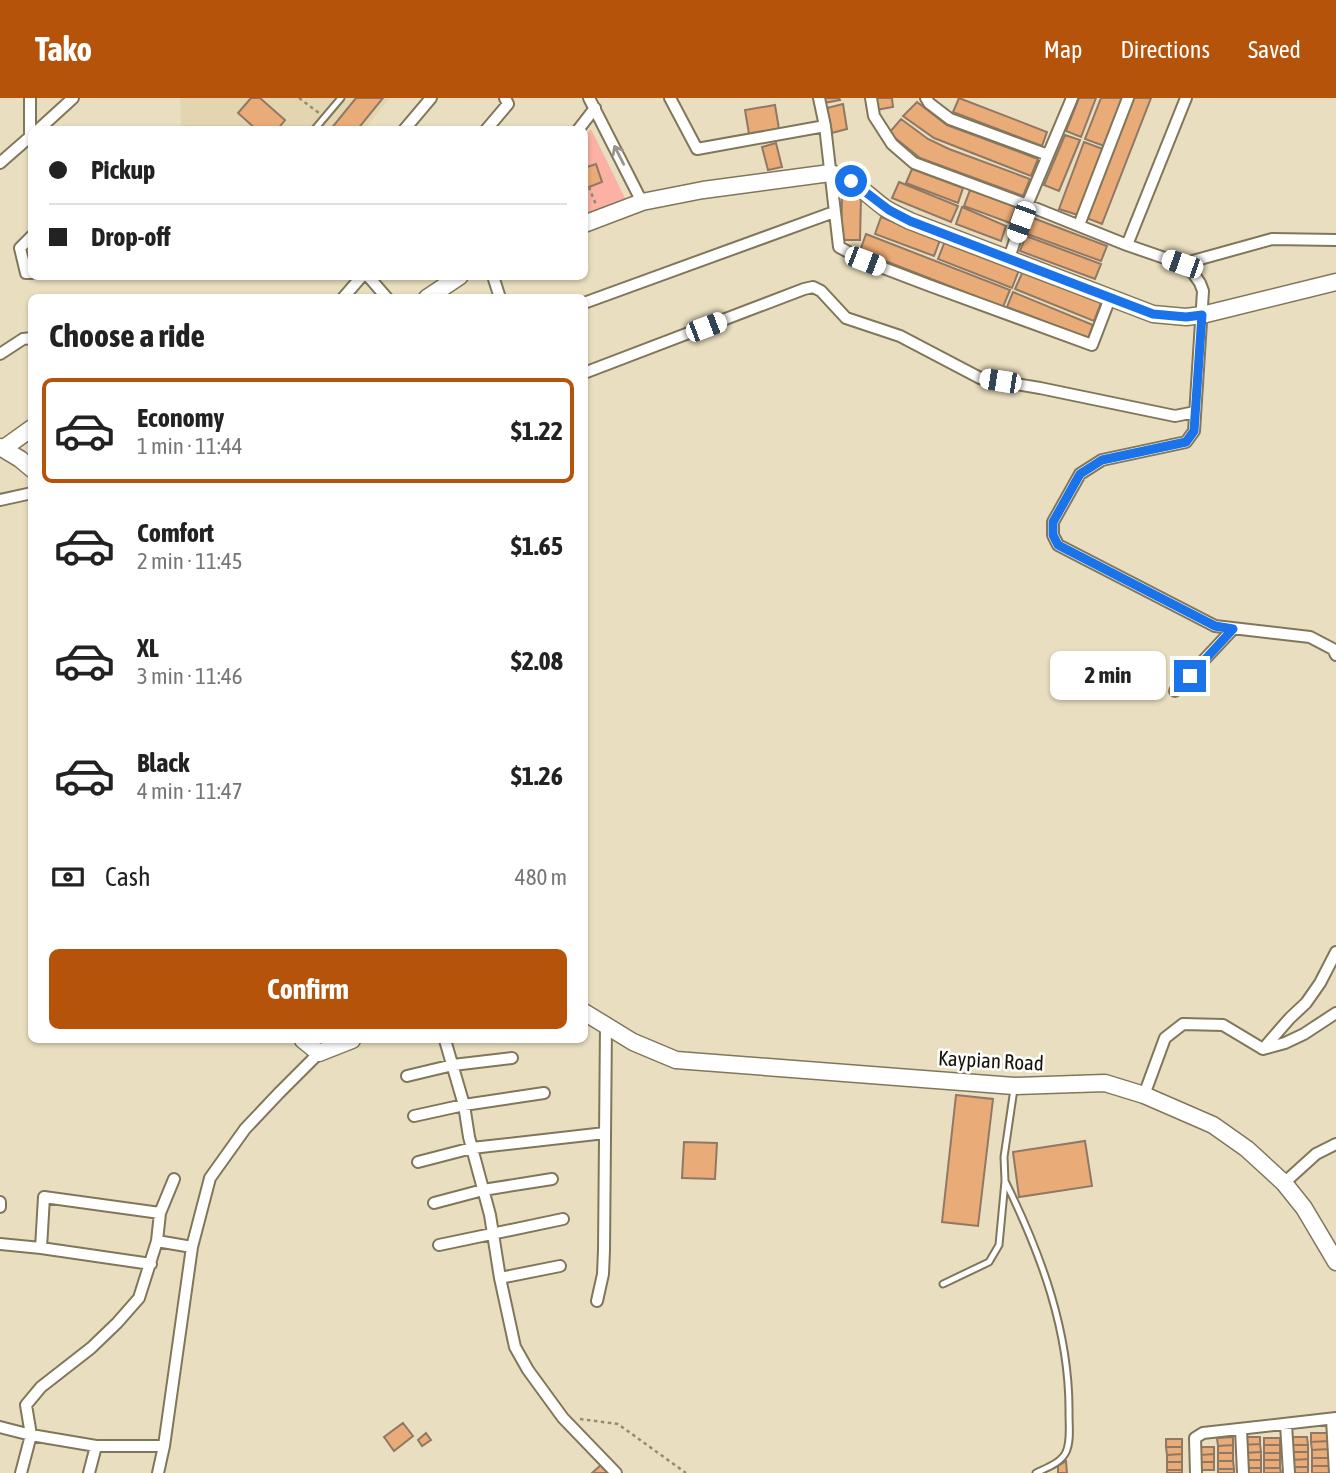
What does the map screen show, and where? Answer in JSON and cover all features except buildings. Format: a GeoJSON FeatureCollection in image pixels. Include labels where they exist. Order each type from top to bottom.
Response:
{"type":"FeatureCollection","features":[{"type":"Feature","properties":{"kind":"main road"},"geometry":{"type":"LineString","coordinates":[[588,222],[642,202],[703,190],[830,173],[841,175],[889,210],[910,221],[1153,314],[1168,317],[1202,315],[1336,282]]}},
{"type":"Feature","properties":{"kind":"main road"},"geometry":{"type":"LineString","coordinates":[[433,294],[454,280]]}},
{"type":"Feature","properties":{"kind":"main road"},"geometry":{"type":"LineString","coordinates":[[28,431],[2,447],[28,466]]}},
{"type":"Feature","properties":{"kind":"main road","name":"Kaypian Road"},"geometry":{"type":"LineString","coordinates":[[588,1014],[633,1042],[676,1060],[1014,1086],[1105,1083],[1144,1095],[1213,1125],[1247,1149],[1283,1183],[1304,1208],[1336,1262]]}},
{"type":"Feature","properties":{"kind":"main road"},"geometry":{"type":"LineString","coordinates":[[307,1043],[319,1053],[344,1043]]}},
{"type":"Feature","properties":{"kind":"street"},"geometry":{"type":"LineString","coordinates":[[30,98],[32,126]]}},
{"type":"Feature","properties":{"kind":"street"},"geometry":{"type":"LineString","coordinates":[[42,126],[73,98]]}},
{"type":"Feature","properties":{"kind":"street"},"geometry":{"type":"LineString","coordinates":[[407,126],[430,98]]}},
{"type":"Feature","properties":{"kind":"street"},"geometry":{"type":"LineString","coordinates":[[489,126],[508,104],[505,98]]}},
{"type":"Feature","properties":{"kind":"street"},"geometry":{"type":"LineString","coordinates":[[670,98],[697,149],[825,126]]}},
{"type":"Feature","properties":{"kind":"street"},"geometry":{"type":"LineString","coordinates":[[819,98],[825,126],[838,247],[865,261],[1092,345],[1110,298]]}},
{"type":"Feature","properties":{"kind":"street"},"geometry":{"type":"LineString","coordinates":[[871,98],[874,116],[892,144],[914,163],[1182,264],[1200,283],[1203,291],[1194,431],[1186,442],[1102,460],[1080,474],[1053,522],[1053,535],[1058,545],[1215,626],[1310,637],[1333,649],[1336,655]]}},
{"type":"Feature","properties":{"kind":"street"},"geometry":{"type":"LineString","coordinates":[[926,98],[950,119],[1048,155]]}},
{"type":"Feature","properties":{"kind":"street"},"geometry":{"type":"LineString","coordinates":[[1009,258],[1027,205],[1072,98]]}},
{"type":"Feature","properties":{"kind":"street"},"geometry":{"type":"LineString","coordinates":[[1079,225],[1128,98]]}},
{"type":"Feature","properties":{"kind":"street"},"geometry":{"type":"LineString","coordinates":[[1127,245],[1186,98]]}},
{"type":"Feature","properties":{"kind":"street"},"geometry":{"type":"LineString","coordinates":[[580,126],[592,103]]}},
{"type":"Feature","properties":{"kind":"street"},"geometry":{"type":"LineString","coordinates":[[592,103],[642,202]]}},
{"type":"Feature","properties":{"kind":"street"},"geometry":{"type":"LineString","coordinates":[[0,163],[28,138]]}},
{"type":"Feature","properties":{"kind":"street"},"geometry":{"type":"LineString","coordinates":[[588,302],[834,212]]}},
{"type":"Feature","properties":{"kind":"street"},"geometry":{"type":"LineString","coordinates":[[1182,264],[1272,239],[1336,240]]}},
{"type":"Feature","properties":{"kind":"street"},"geometry":{"type":"LineString","coordinates":[[28,240],[20,248],[28,273]]}},
{"type":"Feature","properties":{"kind":"street"},"geometry":{"type":"LineString","coordinates":[[346,294],[359,280]]}},
{"type":"Feature","properties":{"kind":"street"},"geometry":{"type":"LineString","coordinates":[[371,280],[384,294]]}},
{"type":"Feature","properties":{"kind":"street"},"geometry":{"type":"LineString","coordinates":[[588,371],[804,289],[813,288],[821,291],[846,318],[900,336],[980,378],[1175,415],[1195,412]]}},
{"type":"Feature","properties":{"kind":"street"},"geometry":{"type":"LineString","coordinates":[[0,354],[28,338]]}},
{"type":"Feature","properties":{"kind":"street"},"geometry":{"type":"LineString","coordinates":[[0,500],[28,494]]}},
{"type":"Feature","properties":{"kind":"street"},"geometry":{"type":"LineString","coordinates":[[1175,691],[1233,629]]}},
{"type":"Feature","properties":{"kind":"street"},"geometry":{"type":"LineString","coordinates":[[1263,1049],[1306,1003],[1336,952]]}},
{"type":"Feature","properties":{"kind":"street"},"geometry":{"type":"LineString","coordinates":[[1144,1095],[1165,1038],[1183,1024],[1223,1025],[1263,1049],[1304,1034],[1336,1013]]}},
{"type":"Feature","properties":{"kind":"street"},"geometry":{"type":"LineString","coordinates":[[597,1301],[603,1274],[604,1250],[606,1024]]}},
{"type":"Feature","properties":{"kind":"street"},"geometry":{"type":"LineString","coordinates":[[447,1043],[493,1233],[515,1347],[562,1418],[616,1473]]}},
{"type":"Feature","properties":{"kind":"street"},"geometry":{"type":"LineString","coordinates":[[158,1473],[192,1247],[210,1178],[245,1129],[319,1053]]}},
{"type":"Feature","properties":{"kind":"street"},"geometry":{"type":"LineString","coordinates":[[407,1076],[512,1058]]}},
{"type":"Feature","properties":{"kind":"street"},"geometry":{"type":"LineString","coordinates":[[414,1116],[464,1105],[544,1093]]}},
{"type":"Feature","properties":{"kind":"street"},"geometry":{"type":"LineString","coordinates":[[418,1161],[472,1148],[605,1133]]}},
{"type":"Feature","properties":{"kind":"street"},"geometry":{"type":"LineString","coordinates":[[1283,1183],[1316,1154],[1336,1144]]}},
{"type":"Feature","properties":{"kind":"street"},"geometry":{"type":"LineString","coordinates":[[21,1473],[30,1435],[26,1405],[41,1387],[91,1348],[139,1298],[157,1241],[160,1213],[174,1179]]}},
{"type":"Feature","properties":{"kind":"street"},"geometry":{"type":"LineString","coordinates":[[434,1203],[483,1190],[552,1179]]}},
{"type":"Feature","properties":{"kind":"street"},"geometry":{"type":"LineString","coordinates":[[41,1248],[44,1197],[160,1213]]}},
{"type":"Feature","properties":{"kind":"street"},"geometry":{"type":"LineString","coordinates":[[439,1245],[563,1219]]}},
{"type":"Feature","properties":{"kind":"street"},"geometry":{"type":"LineString","coordinates":[[157,1241],[192,1247]]}},
{"type":"Feature","properties":{"kind":"street"},"geometry":{"type":"LineString","coordinates":[[0,1244],[151,1264]]}},
{"type":"Feature","properties":{"kind":"street"},"geometry":{"type":"LineString","coordinates":[[500,1278],[560,1266]]}},
{"type":"Feature","properties":{"kind":"street"},"geometry":{"type":"LineString","coordinates":[[1196,1473],[1195,1438],[1203,1433],[1334,1419],[1335,1473]]}},
{"type":"Feature","properties":{"kind":"street"},"geometry":{"type":"LineString","coordinates":[[1286,1424],[1289,1473]]}},
{"type":"Feature","properties":{"kind":"street"},"geometry":{"type":"LineString","coordinates":[[0,1427],[96,1446],[164,1446]]}},
{"type":"Feature","properties":{"kind":"street"},"geometry":{"type":"LineString","coordinates":[[1241,1429],[1242,1473]]}},
{"type":"Feature","properties":{"kind":"street"},"geometry":{"type":"LineString","coordinates":[[89,1473],[96,1446]]}},
{"type":"Feature","properties":{"kind":"lane"},"geometry":{"type":"LineString","coordinates":[[317,126],[341,98]]}},
{"type":"Feature","properties":{"kind":"lane"},"geometry":{"type":"LineString","coordinates":[[943,1284],[989,1262],[999,1245],[1005,1181],[1004,1157],[1014,1086]]}},
{"type":"Feature","properties":{"kind":"lane"},"geometry":{"type":"LineString","coordinates":[[1005,1181],[1023,1217],[1054,1300],[1069,1394],[1069,1437],[1066,1452],[1058,1462],[1036,1473]]}},
{"type":"Feature","properties":{"kind":"path"},"geometry":{"type":"LineString","coordinates":[[299,98],[325,117]]}},
{"type":"Feature","properties":{"kind":"path"},"geometry":{"type":"LineString","coordinates":[[589,187],[596,206]]}},
{"type":"Feature","properties":{"kind":"path"},"geometry":{"type":"LineString","coordinates":[[562,1418],[618,1424],[686,1473]]}},
{"type":"Feature","properties":{"kind":"shaded area"},"geometry":{"type":"Polygon","coordinates":[[[180,98],[390,98],[367,126],[181,126],[180,98]]]}},
{"type":"Feature","properties":{"kind":"shaded area"},"geometry":{"type":"Polygon","coordinates":[[[591,129],[625,198],[588,213],[588,132],[591,129]]]}},
{"type":"Feature","properties":{"kind":"route"},"geometry":{"type":"LineString","coordinates":[[851,181],[889,210],[910,221],[1110,298],[1168,317],[1202,315],[1194,431],[1186,442],[1102,460],[1080,474],[1053,522],[1053,535],[1058,545],[1215,626],[1233,629],[1190,676]]}}]}
